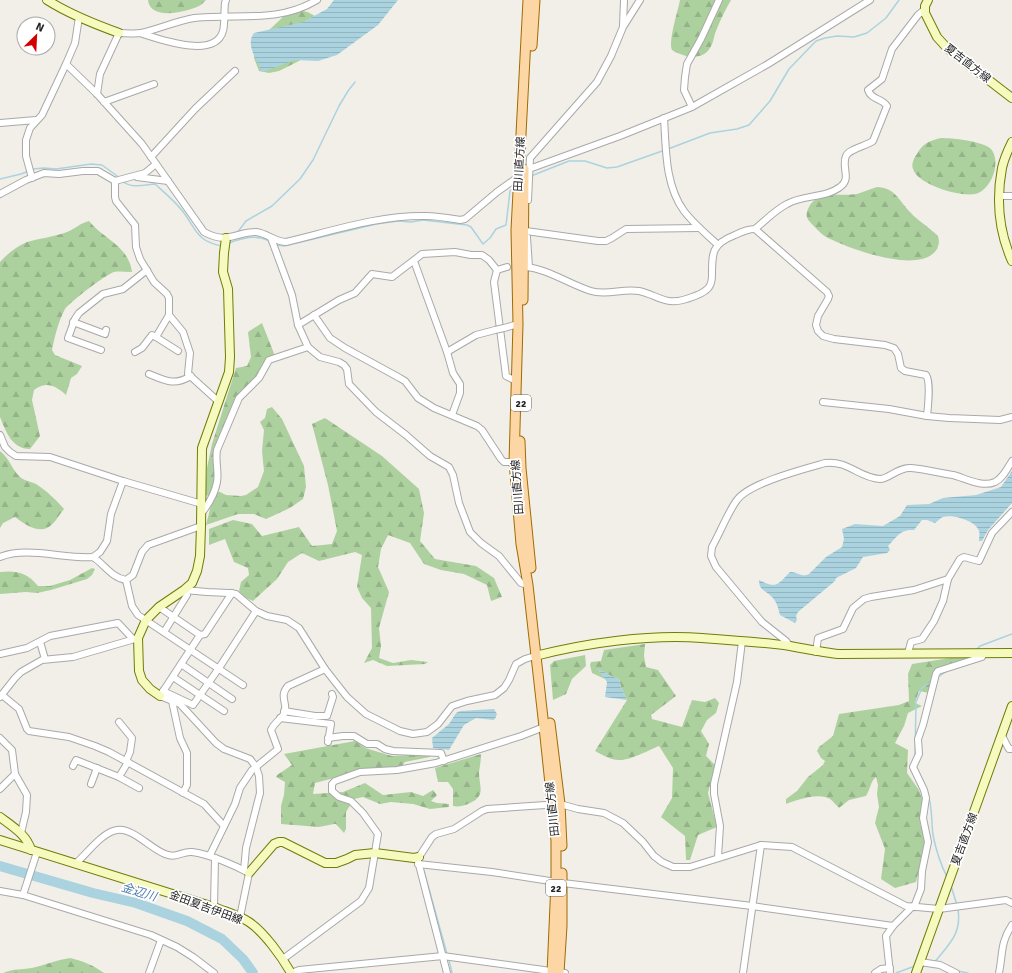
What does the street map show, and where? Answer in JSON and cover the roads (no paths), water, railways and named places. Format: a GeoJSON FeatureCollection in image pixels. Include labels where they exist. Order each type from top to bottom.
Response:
{"type":"FeatureCollection","features":[{"type":"Feature","properties":{"kind":"main road","name":"田川直方線"},"geometry":{"type":"LineString","coordinates":[[528,0],[516,230],[518,324],[514,462],[521,544],[539,656],[544,727],[556,804]]}},
{"type":"Feature","properties":{"kind":"main road","name":"田川直方線"},"geometry":{"type":"LineString","coordinates":[[535,0],[524,174],[520,437],[521,468],[528,545],[556,804],[556,841],[562,926],[558,972]]}},
{"type":"Feature","properties":{"kind":"street"},"geometry":{"type":"LineString","coordinates":[[47,0],[58,8],[119,33],[140,33],[182,20],[194,18],[261,17],[286,13],[304,7],[317,0]]}},
{"type":"Feature","properties":{"kind":"street"},"geometry":{"type":"LineString","coordinates":[[140,33],[171,43],[191,46],[212,44],[223,32],[226,0]]}},
{"type":"Feature","properties":{"kind":"street"},"geometry":{"type":"LineString","coordinates":[[623,27],[624,0]]}},
{"type":"Feature","properties":{"kind":"street"},"geometry":{"type":"LineString","coordinates":[[640,0],[623,27],[611,56],[597,82],[530,158],[526,231],[527,267],[549,274],[590,291],[602,293],[626,290],[640,291],[662,300],[673,302],[684,300],[705,291],[710,286],[712,281],[712,262],[717,244],[726,238],[750,229],[755,229],[787,204],[832,191],[840,188],[844,184],[847,178],[845,161],[846,155],[873,141],[887,106],[885,102],[872,96],[868,90],[882,79],[892,49],[918,15],[925,9],[928,0]]}},
{"type":"Feature","properties":{"kind":"street"},"geometry":{"type":"LineString","coordinates":[[692,107],[684,90],[687,64],[701,39],[719,0]]}},
{"type":"Feature","properties":{"kind":"street"},"geometry":{"type":"LineString","coordinates":[[529,169],[620,136],[692,107],[768,64],[870,0]]}},
{"type":"Feature","properties":{"kind":"street","name":"夏吉直方線"},"geometry":{"type":"LineString","coordinates":[[925,9],[924,13],[937,37],[947,48],[1012,98]]}},
{"type":"Feature","properties":{"kind":"street"},"geometry":{"type":"LineString","coordinates":[[32,176],[26,156],[26,140],[30,128],[42,115],[66,64],[75,43],[79,17]]}},
{"type":"Feature","properties":{"kind":"street"},"geometry":{"type":"LineString","coordinates":[[97,94],[100,74],[119,33]]}},
{"type":"Feature","properties":{"kind":"street"},"geometry":{"type":"LineString","coordinates":[[66,64],[97,94],[142,144],[204,232],[225,242],[256,232],[281,242],[286,242],[376,220],[395,218],[427,216],[460,220],[465,219],[497,192],[518,177]]}},
{"type":"Feature","properties":{"kind":"street"},"geometry":{"type":"LineString","coordinates":[[151,157],[195,109],[235,71]]}},
{"type":"Feature","properties":{"kind":"street"},"geometry":{"type":"LineString","coordinates":[[104,102],[154,84]]}},
{"type":"Feature","properties":{"kind":"street"},"geometry":{"type":"LineString","coordinates":[[664,118],[668,169],[674,190],[684,210],[699,228],[717,244]]}},
{"type":"Feature","properties":{"kind":"street"},"geometry":{"type":"LineString","coordinates":[[0,123],[36,120]]}},
{"type":"Feature","properties":{"kind":"street"},"geometry":{"type":"LineString","coordinates":[[1012,142],[1002,168],[999,203],[1001,231],[1012,261]]}},
{"type":"Feature","properties":{"kind":"street"},"geometry":{"type":"LineString","coordinates":[[0,194],[32,176],[44,173],[59,174],[83,170],[98,171],[116,181],[145,173],[156,164]]}},
{"type":"Feature","properties":{"kind":"street"},"geometry":{"type":"LineString","coordinates":[[128,178],[151,178],[168,181]]}},
{"type":"Feature","properties":{"kind":"street"},"geometry":{"type":"LineString","coordinates":[[116,181],[114,197],[135,225],[136,247],[140,260],[154,282],[167,294],[169,298],[169,315],[156,337]]}},
{"type":"Feature","properties":{"kind":"street"},"geometry":{"type":"LineString","coordinates":[[1000,196],[1012,196]]}},
{"type":"Feature","properties":{"kind":"street"},"geometry":{"type":"LineString","coordinates":[[526,231],[606,241],[626,229],[699,228]]}},
{"type":"Feature","properties":{"kind":"street"},"geometry":{"type":"LineString","coordinates":[[755,229],[827,292],[829,296],[818,316],[816,325],[818,331],[823,336],[834,339],[885,345],[894,348],[898,354],[901,368],[905,371],[926,375],[928,378],[927,416]]}},
{"type":"Feature","properties":{"kind":"street"},"geometry":{"type":"LineString","coordinates":[[271,238],[292,295],[298,325],[308,347],[320,357],[339,362],[344,365],[347,369],[349,384],[376,412],[406,434],[430,456],[449,467],[453,475],[459,503],[470,532],[481,543],[499,556],[521,583],[528,585]]}},
{"type":"Feature","properties":{"kind":"street"},"geometry":{"type":"LineString","coordinates":[[164,632],[192,583],[197,571],[200,556],[202,526],[202,448],[229,372],[228,289],[224,272],[225,242]]}},
{"type":"Feature","properties":{"kind":"street"},"geometry":{"type":"LineString","coordinates":[[298,325],[339,300],[355,293],[372,274],[392,277],[422,254],[456,252],[471,255],[482,255],[489,260],[497,270]]}},
{"type":"Feature","properties":{"kind":"street"},"geometry":{"type":"LineString","coordinates":[[414,261],[447,352],[453,373],[460,384],[460,389],[452,415]]}},
{"type":"Feature","properties":{"kind":"street"},"geometry":{"type":"LineString","coordinates":[[497,270],[507,267]]}},
{"type":"Feature","properties":{"kind":"street"},"geometry":{"type":"LineString","coordinates":[[102,350],[68,338],[73,322],[79,313],[103,294],[123,289],[147,270]]}},
{"type":"Feature","properties":{"kind":"street"},"geometry":{"type":"LineString","coordinates":[[497,270],[494,282],[506,376],[516,381]]}},
{"type":"Feature","properties":{"kind":"street"},"geometry":{"type":"LineString","coordinates":[[169,315],[184,332],[191,358],[188,374],[219,402]]}},
{"type":"Feature","properties":{"kind":"street"},"geometry":{"type":"LineString","coordinates":[[314,315],[330,338],[345,348],[405,381],[418,398],[434,408],[477,426],[482,430],[500,459],[504,462],[514,462]]}},
{"type":"Feature","properties":{"kind":"street"},"geometry":{"type":"LineString","coordinates":[[73,322],[105,334],[106,330]]}},
{"type":"Feature","properties":{"kind":"street"},"geometry":{"type":"LineString","coordinates":[[447,352],[476,336],[518,324]]}},
{"type":"Feature","properties":{"kind":"street"},"geometry":{"type":"LineString","coordinates":[[135,352],[142,348],[152,334],[178,351]]}},
{"type":"Feature","properties":{"kind":"street"},"geometry":{"type":"LineString","coordinates":[[201,514],[210,502],[218,482],[217,450],[239,398],[259,378],[269,360],[308,347]]}},
{"type":"Feature","properties":{"kind":"street"},"geometry":{"type":"LineString","coordinates":[[149,374],[168,382],[184,380],[191,376]]}},
{"type":"Feature","properties":{"kind":"street"},"geometry":{"type":"LineString","coordinates":[[822,402],[889,409],[927,416],[1000,420],[1012,417]]}},
{"type":"Feature","properties":{"kind":"street"},"geometry":{"type":"LineString","coordinates":[[0,435],[5,447],[16,456],[50,457],[123,481],[202,504]]}},
{"type":"Feature","properties":{"kind":"street"},"geometry":{"type":"LineString","coordinates":[[790,646],[762,622],[716,567],[711,556],[712,547],[737,500],[744,493],[770,480],[829,462],[842,464],[867,476],[881,479],[902,469],[910,468],[955,476],[980,483],[993,483],[1001,478],[1012,461]]}},
{"type":"Feature","properties":{"kind":"street"},"geometry":{"type":"LineString","coordinates":[[0,556],[17,553],[34,553],[79,558],[92,557],[100,552],[107,541],[111,514],[123,481]]}},
{"type":"Feature","properties":{"kind":"street"},"geometry":{"type":"LineString","coordinates":[[908,653],[911,642],[922,639],[934,621],[943,601],[948,579],[960,558],[964,557],[979,561],[992,533],[1012,512]]}},
{"type":"Feature","properties":{"kind":"street"},"geometry":{"type":"LineString","coordinates":[[126,580],[133,575],[142,552],[148,545],[202,526]]}},
{"type":"Feature","properties":{"kind":"street"},"geometry":{"type":"LineString","coordinates":[[92,557],[111,573],[126,580]]}},
{"type":"Feature","properties":{"kind":"street"},"geometry":{"type":"LineString","coordinates":[[816,652],[818,638],[844,629],[854,608],[864,599],[914,590],[948,579]]}},
{"type":"Feature","properties":{"kind":"street"},"geometry":{"type":"LineString","coordinates":[[126,580],[132,606],[138,615],[244,684]]}},
{"type":"Feature","properties":{"kind":"street"},"geometry":{"type":"LineString","coordinates":[[256,611],[193,705],[150,689],[142,680],[139,671],[136,638],[146,620],[159,607],[186,592],[236,594],[256,611],[267,616],[287,620],[299,628],[325,669],[347,697],[366,714],[400,730],[413,734],[427,732],[438,724],[452,706],[495,695],[504,688],[516,664],[525,658],[618,641],[658,638],[700,638],[790,646],[816,652],[838,654],[1012,653]]}},
{"type":"Feature","properties":{"kind":"street"},"geometry":{"type":"LineString","coordinates":[[161,694],[200,635],[205,634],[232,593]]}},
{"type":"Feature","properties":{"kind":"street"},"geometry":{"type":"LineString","coordinates":[[159,607],[200,635]]}},
{"type":"Feature","properties":{"kind":"street"},"geometry":{"type":"LineString","coordinates":[[0,654],[19,651],[50,636],[118,623],[136,638]]}},
{"type":"Feature","properties":{"kind":"street"},"geometry":{"type":"LineString","coordinates":[[136,638],[73,657],[45,658],[21,672],[1,696],[19,710],[29,731],[69,737],[95,746],[127,761],[204,804],[224,826]]}},
{"type":"Feature","properties":{"kind":"street"},"geometry":{"type":"LineString","coordinates":[[718,857],[720,826],[714,794],[714,784],[737,682],[742,641]]}},
{"type":"Feature","properties":{"kind":"street"},"geometry":{"type":"LineString","coordinates":[[40,642],[45,658]]}},
{"type":"Feature","properties":{"kind":"street"},"geometry":{"type":"LineString","coordinates":[[875,973],[881,969],[890,970],[886,936],[893,926],[913,907],[921,889],[922,871],[928,842],[923,818],[926,798],[913,766],[919,754],[918,739],[936,674],[938,671],[982,657],[984,653]]}},
{"type":"Feature","properties":{"kind":"street"},"geometry":{"type":"LineString","coordinates":[[181,664],[232,699]]}},
{"type":"Feature","properties":{"kind":"street"},"geometry":{"type":"LineString","coordinates":[[214,907],[213,856],[224,826],[235,804],[240,788],[252,770],[278,749],[271,730],[274,724],[284,714],[285,706],[283,694],[288,686],[325,669]]}},
{"type":"Feature","properties":{"kind":"street"},"geometry":{"type":"LineString","coordinates":[[173,677],[224,711]]}},
{"type":"Feature","properties":{"kind":"street"},"geometry":{"type":"LineString","coordinates":[[161,694],[180,704],[216,743],[224,749],[250,760],[256,767],[259,776],[260,793],[246,848],[246,872],[240,917]]}},
{"type":"Feature","properties":{"kind":"street"},"geometry":{"type":"LineString","coordinates":[[284,711],[315,716],[327,716],[333,697],[332,694]]}},
{"type":"Feature","properties":{"kind":"street"},"geometry":{"type":"LineString","coordinates":[[172,701],[180,738],[187,753],[186,785],[183,793]]}},
{"type":"Feature","properties":{"kind":"street","name":"夏吉直方線"},"geometry":{"type":"LineString","coordinates":[[916,973],[1012,706]]}},
{"type":"Feature","properties":{"kind":"street"},"geometry":{"type":"LineString","coordinates":[[280,718],[331,724],[328,740],[343,736],[354,736],[367,744],[377,744],[385,749],[393,751],[441,753],[444,761]]}},
{"type":"Feature","properties":{"kind":"street"},"geometry":{"type":"LineString","coordinates":[[119,722],[132,738],[130,752],[119,777]]}},
{"type":"Feature","properties":{"kind":"street"},"geometry":{"type":"LineString","coordinates":[[283,959],[361,901],[369,888],[378,834],[363,813],[351,801],[339,797],[332,790],[332,784],[335,781],[360,772],[396,770],[444,761],[544,727]]}},
{"type":"Feature","properties":{"kind":"street"},"geometry":{"type":"LineString","coordinates":[[1002,736],[1009,749],[1012,749]]}},
{"type":"Feature","properties":{"kind":"street"},"geometry":{"type":"LineString","coordinates":[[0,738],[12,750],[15,774],[25,792],[27,800],[21,833]]}},
{"type":"Feature","properties":{"kind":"street"},"geometry":{"type":"LineString","coordinates":[[73,766],[76,760],[119,777],[139,788]]}},
{"type":"Feature","properties":{"kind":"street"},"geometry":{"type":"LineString","coordinates":[[91,784],[97,768]]}},
{"type":"Feature","properties":{"kind":"street"},"geometry":{"type":"LineString","coordinates":[[0,789],[15,774]]}},
{"type":"Feature","properties":{"kind":"street"},"geometry":{"type":"LineString","coordinates":[[447,973],[418,859],[432,837],[436,834],[454,829],[482,811],[556,804],[604,813],[623,823],[654,856],[673,867],[690,867],[718,857],[761,845],[792,847],[906,906],[939,909],[1006,900],[1012,903]]}},
{"type":"Feature","properties":{"kind":"street"},"geometry":{"type":"LineString","coordinates":[[0,817],[21,833],[35,853],[24,892]]}},
{"type":"Feature","properties":{"kind":"street"},"geometry":{"type":"LineString","coordinates":[[74,864],[111,831],[119,829],[129,832],[166,854],[175,856],[190,852],[213,856],[246,872]]}},
{"type":"Feature","properties":{"kind":"street","name":"金田夏吉伊田線"},"geometry":{"type":"LineString","coordinates":[[0,840],[35,853],[214,907],[240,917],[251,923],[260,932],[283,959],[291,973]]}},
{"type":"Feature","properties":{"kind":"street"},"geometry":{"type":"LineString","coordinates":[[246,872],[274,844],[283,842],[325,863],[336,863],[355,855],[375,853],[414,858],[560,883],[752,906],[893,926]]}},
{"type":"Feature","properties":{"kind":"street"},"geometry":{"type":"LineString","coordinates":[[743,973],[761,845]]}},
{"type":"Feature","properties":{"kind":"street"},"geometry":{"type":"LineString","coordinates":[[0,891],[24,892],[136,929],[193,957],[214,973]]}},
{"type":"Feature","properties":{"kind":"street"},"geometry":{"type":"LineString","coordinates":[[999,973],[1002,946],[1005,935],[1012,925]]}},
{"type":"Feature","properties":{"kind":"street"},"geometry":{"type":"LineString","coordinates":[[150,973],[161,940]]}},
{"type":"Feature","properties":{"kind":"street"},"geometry":{"type":"LineString","coordinates":[[291,973],[299,970],[443,956],[558,972]]}},
{"type":"Feature","properties":{"kind":"street"},"geometry":{"type":"LineString","coordinates":[[920,962],[940,965],[956,973]]}},
{"type":"Feature","properties":{"kind":"water"},"geometry":{"type":"Polygon","coordinates":[[[334,0],[398,0],[378,25],[337,55],[318,61],[295,60],[262,72],[251,47],[254,33],[303,22],[327,9],[334,0]]]}},
{"type":"Feature","properties":{"kind":"water"},"geometry":{"type":"Polygon","coordinates":[[[1012,471],[1012,503],[988,530],[982,541],[979,541],[979,532],[977,527],[964,519],[947,516],[942,517],[935,523],[922,520],[914,530],[902,532],[897,536],[888,546],[890,550],[887,553],[863,557],[856,568],[836,578],[835,581],[798,612],[795,623],[780,615],[774,599],[763,590],[759,584],[759,580],[773,585],[779,583],[790,572],[795,572],[801,575],[809,574],[826,557],[842,547],[844,539],[842,529],[855,524],[883,526],[900,516],[907,505],[929,504],[943,498],[976,495],[1001,487],[1012,471]]]}},
{"type":"Feature","properties":{"kind":"water"},"geometry":{"type":"Polygon","coordinates":[[[597,668],[619,679],[627,700],[605,697],[607,682],[597,668]]]}},
{"type":"Feature","properties":{"kind":"water"},"geometry":{"type":"Polygon","coordinates":[[[494,709],[497,714],[495,719],[476,718],[464,725],[449,750],[433,748],[432,738],[449,724],[456,713],[460,711],[494,709]]]}},
{"type":"Feature","properties":{"kind":"waterway"},"geometry":{"type":"LineString","coordinates":[[668,149],[710,133],[737,129],[749,125],[770,101],[789,69],[816,41],[837,36],[854,37],[867,33],[886,18],[899,0]]}},
{"type":"Feature","properties":{"kind":"waterway"},"geometry":{"type":"LineString","coordinates":[[237,233],[246,221],[272,206],[300,179],[313,160],[339,106],[355,82]]}},
{"type":"Feature","properties":{"kind":"waterway"},"geometry":{"type":"LineString","coordinates":[[531,176],[569,161],[585,161],[607,168],[617,167],[665,150]]}},
{"type":"Feature","properties":{"kind":"waterway"},"geometry":{"type":"LineString","coordinates":[[33,169],[56,169],[91,164],[102,165],[120,178]]}},
{"type":"Feature","properties":{"kind":"waterway"},"geometry":{"type":"LineString","coordinates":[[0,179],[29,171]]}},
{"type":"Feature","properties":{"kind":"waterway"},"geometry":{"type":"LineString","coordinates":[[122,181],[134,186],[155,184],[178,205],[202,238],[222,246]]}},
{"type":"Feature","properties":{"kind":"waterway"},"geometry":{"type":"LineString","coordinates":[[277,245],[284,246],[376,224],[423,220],[467,225],[471,227],[483,244],[490,238],[496,229],[506,225],[510,191],[515,187]]}},
{"type":"Feature","properties":{"kind":"waterway"},"geometry":{"type":"LineString","coordinates":[[229,243],[244,238],[254,237],[270,241]]}},
{"type":"Feature","properties":{"kind":"waterway"},"geometry":{"type":"LineString","coordinates":[[976,650],[980,646],[1012,634]]}},
{"type":"Feature","properties":{"kind":"waterway"},"geometry":{"type":"LineString","coordinates":[[961,661],[968,656]]}},
{"type":"Feature","properties":{"kind":"waterway"},"geometry":{"type":"LineString","coordinates":[[938,677],[947,671]]}},
{"type":"Feature","properties":{"kind":"waterway"},"geometry":{"type":"LineString","coordinates":[[915,757],[916,702],[922,688],[932,681]]}},
{"type":"Feature","properties":{"kind":"waterway"},"geometry":{"type":"LineString","coordinates":[[927,792],[931,808],[934,841],[940,862],[947,877]]}},
{"type":"Feature","properties":{"kind":"waterway","name":"金辺川"},"geometry":{"type":"LineString","coordinates":[[0,866],[93,893],[136,903],[187,921],[222,939],[243,959],[253,973]]}},
{"type":"Feature","properties":{"kind":"waterway"},"geometry":{"type":"LineString","coordinates":[[424,871],[447,954]]}},
{"type":"Feature","properties":{"kind":"waterway"},"geometry":{"type":"LineString","coordinates":[[951,886],[957,905]]}},
{"type":"Feature","properties":{"kind":"waterway"},"geometry":{"type":"LineString","coordinates":[[934,963],[949,944],[956,932],[959,918],[958,909]]}},
{"type":"Feature","properties":{"kind":"waterway"},"geometry":{"type":"LineString","coordinates":[[449,960],[452,973]]}},
{"type":"Feature","properties":{"kind":"waterway"},"geometry":{"type":"LineString","coordinates":[[896,973],[915,966]]}},
{"type":"Feature","properties":{"kind":"waterway"},"geometry":{"type":"LineString","coordinates":[[958,971],[968,973]]}}]}
